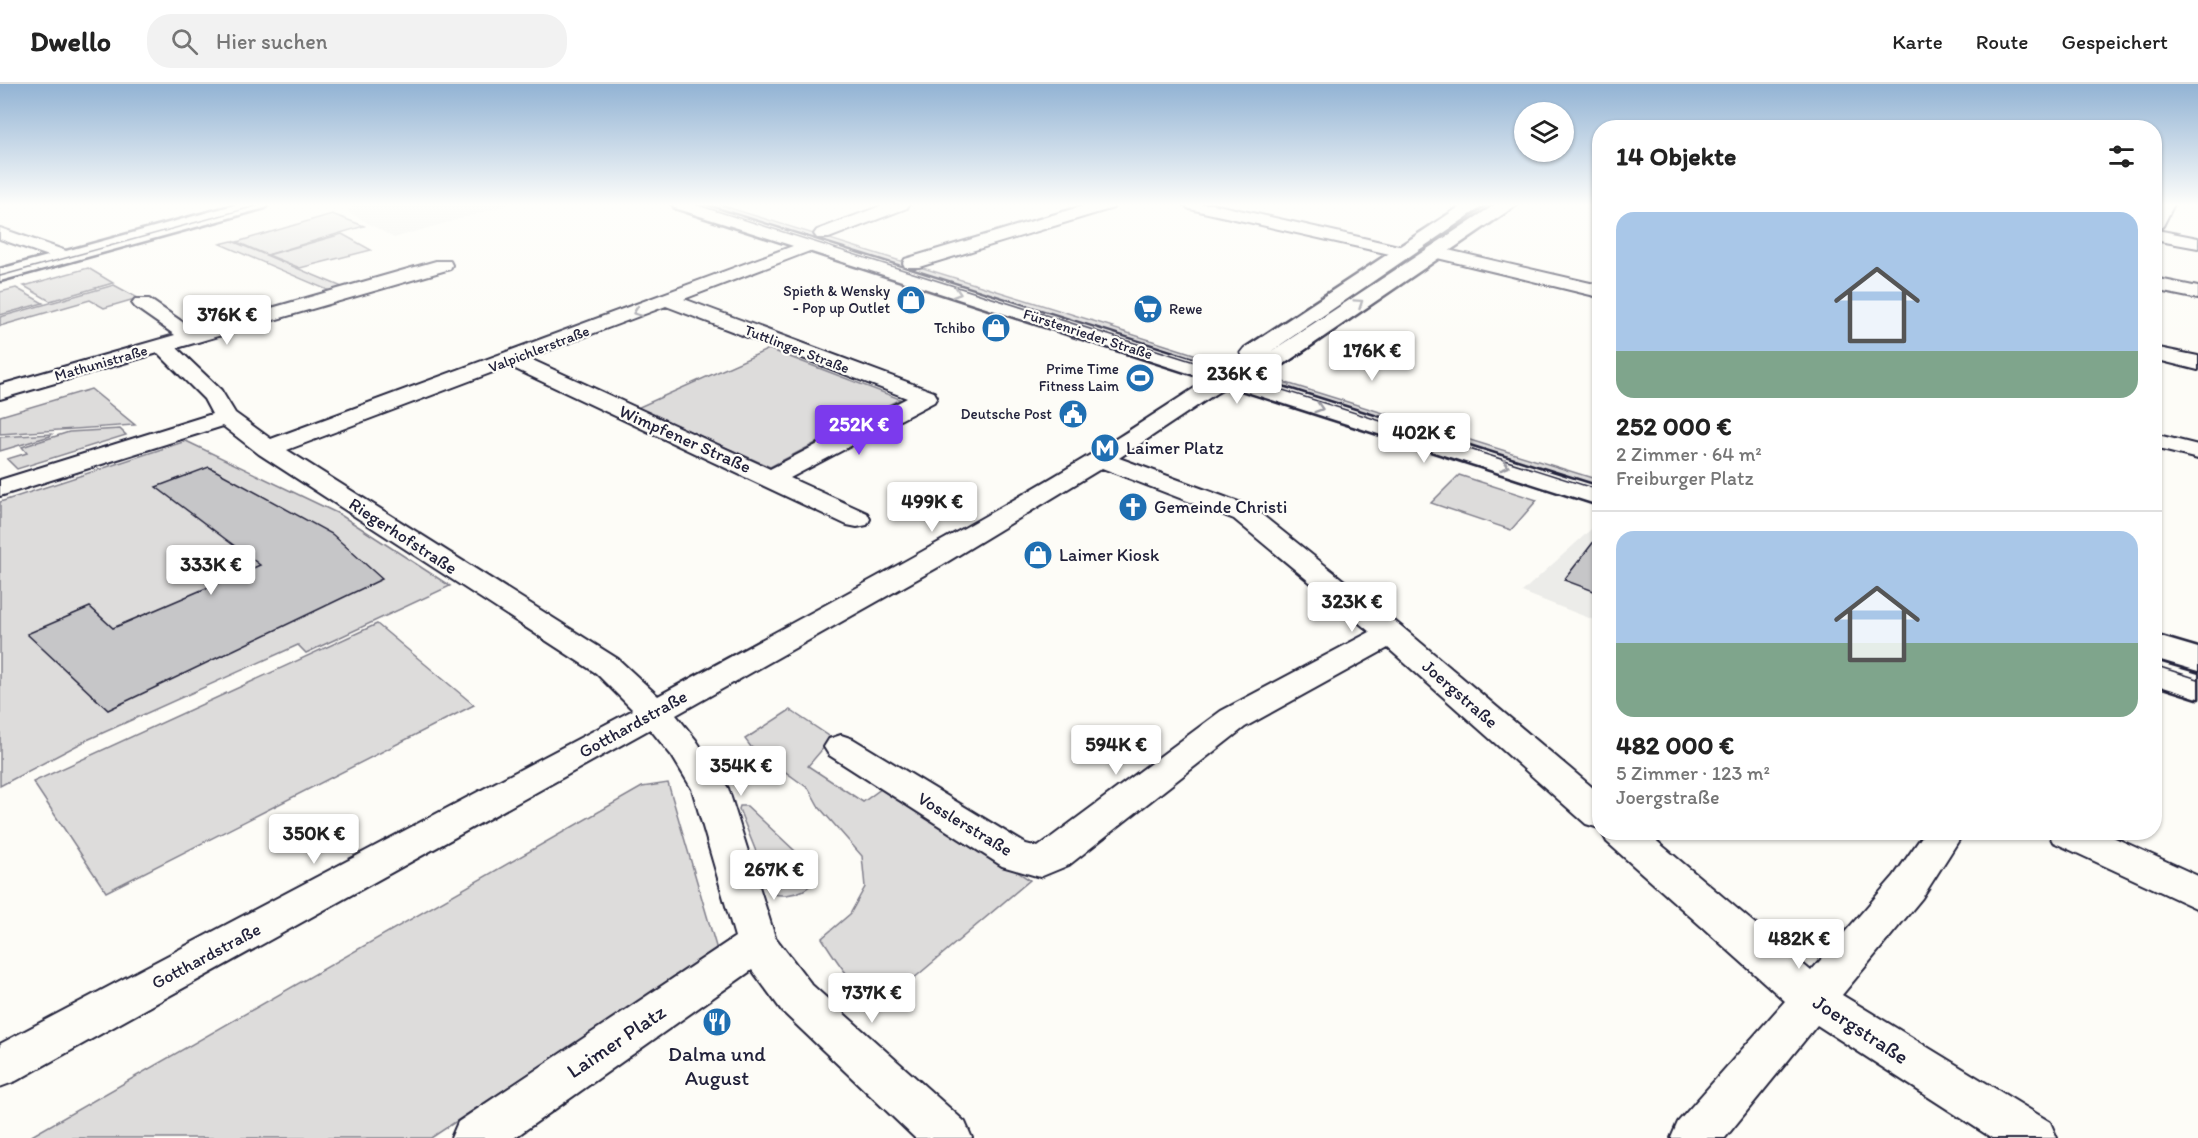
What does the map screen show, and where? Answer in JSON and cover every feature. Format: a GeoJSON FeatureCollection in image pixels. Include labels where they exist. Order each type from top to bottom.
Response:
{"type":"FeatureCollection","features":[{"type":"Feature","properties":{"kind":"main road"},"geometry":{"type":"LineString","coordinates":[[0,275],[80,253]]}},
{"type":"Feature","properties":{"kind":"main road","name":"Fürstenrieder Straße"},"geometry":{"type":"LineString","coordinates":[[877,253],[1241,368],[1592,473]]}},
{"type":"Feature","properties":{"kind":"main road","name":"Fürstenrieder Straße"},"geometry":{"type":"LineString","coordinates":[[880,253],[1241,368],[1592,493]]}},
{"type":"Feature","properties":{"kind":"main road","name":"Gotthardstraße"},"geometry":{"type":"LineString","coordinates":[[1387,273],[1402,253]]}},
{"type":"Feature","properties":{"kind":"main road","name":"Gotthardstraße"},"geometry":{"type":"LineString","coordinates":[[1241,368],[1276,359],[1387,273],[1432,253]]}},
{"type":"Feature","properties":{"kind":"main road"},"geometry":{"type":"LineString","coordinates":[[2162,649],[2198,660]]}},
{"type":"Feature","properties":{"kind":"main road"},"geometry":{"type":"LineString","coordinates":[[2162,675],[2198,686]]}},
{"type":"Feature","properties":{"kind":"street"},"geometry":{"type":"LineString","coordinates":[[56,253],[66,257]]}},
{"type":"Feature","properties":{"kind":"street","name":"Valpichlerstraße"},"geometry":{"type":"LineString","coordinates":[[268,449],[668,300],[781,253]]}},
{"type":"Feature","properties":{"kind":"street"},"geometry":{"type":"LineString","coordinates":[[912,263],[944,253]]}},
{"type":"Feature","properties":{"kind":"street"},"geometry":{"type":"LineString","coordinates":[[1440,253],[1592,289]]}},
{"type":"Feature","properties":{"kind":"street","name":"Mathunistraße"},"geometry":{"type":"LineString","coordinates":[[0,392],[443,265]]}},
{"type":"Feature","properties":{"kind":"street"},"geometry":{"type":"LineString","coordinates":[[2162,286],[2198,293]]}},
{"type":"Feature","properties":{"kind":"street","name":"Tuttlinger Straße"},"geometry":{"type":"LineString","coordinates":[[668,300],[926,397],[772,478]]}},
{"type":"Feature","properties":{"kind":"street"},"geometry":{"type":"LineString","coordinates":[[142,303],[189,336]]}},
{"type":"Feature","properties":{"kind":"street","name":"Riegerhofstraße"},"geometry":{"type":"LineString","coordinates":[[163,346],[213,395],[226,417],[268,449],[607,666],[655,712],[684,748],[710,788],[757,944],[797,998],[948,1138]]}},
{"type":"Feature","properties":{"kind":"street"},"geometry":{"type":"LineString","coordinates":[[2162,355],[2198,363]]}},
{"type":"Feature","properties":{"kind":"street","name":"Wimpfener Straße"},"geometry":{"type":"LineString","coordinates":[[512,359],[857,519]]}},
{"type":"Feature","properties":{"kind":"street","name":"Gotthardstraße"},"geometry":{"type":"LineString","coordinates":[[0,1067],[932,560],[1101,459],[1241,368]]}},
{"type":"Feature","properties":{"kind":"street"},"geometry":{"type":"LineString","coordinates":[[0,488],[226,417]]}},
{"type":"Feature","properties":{"kind":"street"},"geometry":{"type":"LineString","coordinates":[[2162,443],[2198,452]]}},
{"type":"Feature","properties":{"kind":"street","name":"Joergstraße"},"geometry":{"type":"LineString","coordinates":[[1101,459],[1243,513],[1391,634],[1592,808]]}},
{"type":"Feature","properties":{"kind":"street","name":"Vosslerstraße"},"geometry":{"type":"LineString","coordinates":[[841,747],[1015,856],[1040,862],[1056,855],[1233,719],[1391,634]]}},
{"type":"Feature","properties":{"kind":"street","name":"Joergstraße"},"geometry":{"type":"LineString","coordinates":[[1629,840],[1814,1000],[2033,1138]]}},
{"type":"Feature","properties":{"kind":"street"},"geometry":{"type":"LineString","coordinates":[[1695,1138],[1908,887],[1940,840]]}},
{"type":"Feature","properties":{"kind":"street"},"geometry":{"type":"LineString","coordinates":[[2084,840],[2198,894]]}},
{"type":"Feature","properties":{"kind":"street","name":"Laimer Platz"},"geometry":{"type":"LineString","coordinates":[[475,1138],[757,944]]}},
{"type":"Feature","properties":{"kind":"shaded area"},"geometry":{"type":"Polygon","coordinates":[[[242,253],[261,253],[342,287],[330,291],[242,253]]]}},
{"type":"Feature","properties":{"kind":"shaded area"},"geometry":{"type":"Polygon","coordinates":[[[274,253],[358,253],[300,268],[268,255],[274,253]]]}},
{"type":"Feature","properties":{"kind":"shaded area"},"geometry":{"type":"Polygon","coordinates":[[[845,253],[875,253],[1200,356],[1190,363],[845,253]]]}},
{"type":"Feature","properties":{"kind":"shaded area"},"geometry":{"type":"Polygon","coordinates":[[[88,268],[113,283],[50,301],[24,286],[88,268]]]}},
{"type":"Feature","properties":{"kind":"shaded area"},"geometry":{"type":"Polygon","coordinates":[[[114,285],[138,298],[104,308],[90,300],[0,326],[0,317],[114,285]]]}},
{"type":"Feature","properties":{"kind":"shaded area"},"geometry":{"type":"Polygon","coordinates":[[[16,288],[43,303],[0,315],[0,292],[16,288]]]}},
{"type":"Feature","properties":{"kind":"shaded area"},"geometry":{"type":"Polygon","coordinates":[[[769,349],[900,399],[770,467],[637,408],[769,349]]]}},
{"type":"Feature","properties":{"kind":"shaded area"},"geometry":{"type":"Polygon","coordinates":[[[1280,381],[1592,478],[1592,491],[1268,389],[1280,381]]]}},
{"type":"Feature","properties":{"kind":"shaded area"},"geometry":{"type":"Polygon","coordinates":[[[91,389],[135,425],[0,434],[0,416],[91,389]]]}},
{"type":"Feature","properties":{"kind":"shaded area"},"geometry":{"type":"Polygon","coordinates":[[[120,429],[126,435],[17,469],[7,459],[27,453],[22,447],[69,432],[120,429]]]}},
{"type":"Feature","properties":{"kind":"shaded area"},"geometry":{"type":"Polygon","coordinates":[[[52,434],[50,436],[0,451],[0,437],[52,434]]]}},
{"type":"Feature","properties":{"kind":"shaded area"},"geometry":{"type":"Polygon","coordinates":[[[186,441],[339,514],[450,586],[306,653],[298,645],[87,740],[0,786],[0,502],[186,441]]]}},
{"type":"Feature","properties":{"kind":"shaded area"},"geometry":{"type":"Polygon","coordinates":[[[1459,475],[1537,500],[1511,530],[1431,503],[1459,475]]]}},
{"type":"Feature","properties":{"kind":"shaded area"},"geometry":{"type":"Polygon","coordinates":[[[1592,528],[1592,619],[1522,592],[1592,528]]]}},
{"type":"Feature","properties":{"kind":"shaded area"},"geometry":{"type":"Polygon","coordinates":[[[377,624],[474,705],[106,892],[33,782],[377,624]]]}},
{"type":"Feature","properties":{"kind":"shaded area"},"geometry":{"type":"Polygon","coordinates":[[[790,710],[832,738],[808,766],[863,802],[885,786],[1030,880],[886,1002],[875,998],[857,985],[822,938],[850,914],[865,887],[862,856],[819,807],[809,789],[751,747],[745,739],[790,710]]]}},
{"type":"Feature","properties":{"kind":"shaded area"},"geometry":{"type":"Polygon","coordinates":[[[668,783],[717,950],[431,1138],[28,1138],[642,787],[668,783]]]}},
{"type":"Feature","properties":{"kind":"shaded area"},"geometry":{"type":"Polygon","coordinates":[[[740,806],[747,806],[811,866],[814,874],[813,881],[803,891],[788,895],[773,894],[739,809],[740,806]]]}},
{"type":"Feature","properties":{"kind":"building"},"geometry":{"type":"Polygon","coordinates":[[[209,467],[332,534],[382,579],[108,710],[27,634],[90,607],[113,628],[260,565],[156,487],[209,467]]]}},
{"type":"Feature","properties":{"kind":"building"},"geometry":{"type":"Polygon","coordinates":[[[1592,544],[1592,590],[1564,580],[1592,544]]]}},
{"type":"Feature","properties":{"kind":"tram line"},"geometry":{"type":"LineString","coordinates":[[0,276],[83,253]]}},
{"type":"Feature","properties":{"kind":"tram line"},"geometry":{"type":"LineString","coordinates":[[850,253],[1592,488]]}},
{"type":"Feature","properties":{"kind":"tram line"},"geometry":{"type":"LineString","coordinates":[[2162,668],[2198,679]]}},
{"type":"Feature","properties":{"kind":"place","name":"Spieth & Wensky - Pop up Outlet"},"geometry":{"type":"Point","coordinates":[911,300]}},
{"type":"Feature","properties":{"kind":"place","name":"Rewe"},"geometry":{"type":"Point","coordinates":[1148,309]}},
{"type":"Feature","properties":{"kind":"place","name":"Tchibo"},"geometry":{"type":"Point","coordinates":[996,328]}},
{"type":"Feature","properties":{"kind":"place","name":"Prime Time Fitness Laim"},"geometry":{"type":"Point","coordinates":[1140,378]}},
{"type":"Feature","properties":{"kind":"place","name":"Deutsche Post"},"geometry":{"type":"Point","coordinates":[1073,414]}},
{"type":"Feature","properties":{"kind":"place","name":"Laimer Platz"},"geometry":{"type":"Point","coordinates":[1105,448]}},
{"type":"Feature","properties":{"kind":"place","name":"Gemeinde Christi"},"geometry":{"type":"Point","coordinates":[1133,507]}},
{"type":"Feature","properties":{"kind":"place","name":"Laimer Kiosk"},"geometry":{"type":"Point","coordinates":[1038,555]}},
{"type":"Feature","properties":{"kind":"place","name":"Dalma und August"},"geometry":{"type":"Point","coordinates":[717,1022]}}]}
